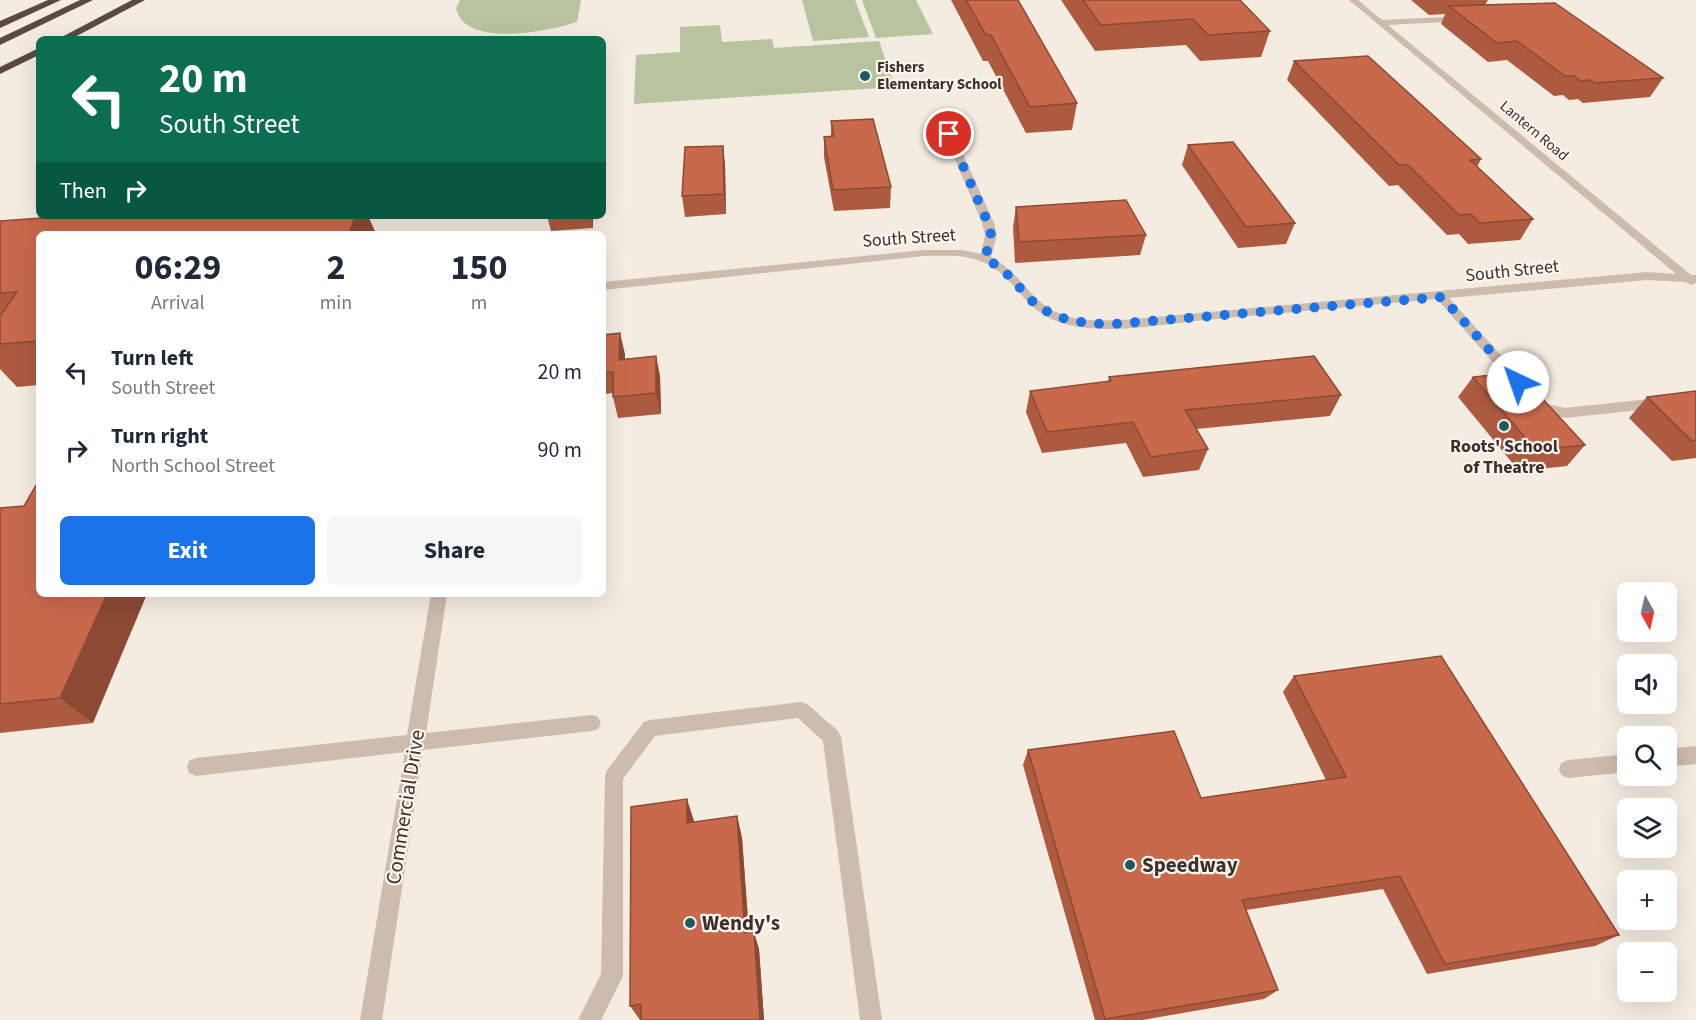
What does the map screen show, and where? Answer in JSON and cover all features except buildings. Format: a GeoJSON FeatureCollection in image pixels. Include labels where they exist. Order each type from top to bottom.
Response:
{"type":"FeatureCollection","features":[{"type":"Feature","properties":{"kind":"highway"},"geometry":{"type":"LineString","coordinates":[[0,25],[56,0]]}},
{"type":"Feature","properties":{"kind":"highway"},"geometry":{"type":"LineString","coordinates":[[0,42],[88,0]]}},
{"type":"Feature","properties":{"kind":"highway"},"geometry":{"type":"LineString","coordinates":[[69,36],[140,0]]}},
{"type":"Feature","properties":{"kind":"highway"},"geometry":{"type":"LineString","coordinates":[[0,71],[36,53]]}},
{"type":"Feature","properties":{"kind":"street","name":"Lantern Road"},"geometry":{"type":"LineString","coordinates":[[1353,0],[1694,281]]}},
{"type":"Feature","properties":{"kind":"street"},"geometry":{"type":"LineString","coordinates":[[1379,23],[1474,17]]}},
{"type":"Feature","properties":{"kind":"street"},"geometry":{"type":"LineString","coordinates":[[949,134],[988,223],[991,235],[985,259]]}},
{"type":"Feature","properties":{"kind":"street","name":"South Street"},"geometry":{"type":"LineString","coordinates":[[606,286],[924,253],[968,252],[1008,273],[1036,304],[1050,314],[1091,324],[1157,321],[1442,297],[1647,276],[1694,281]]}},
{"type":"Feature","properties":{"kind":"street"},"geometry":{"type":"LineString","coordinates":[[1442,297],[1543,407],[1565,412],[1696,399]]}},
{"type":"Feature","properties":{"kind":"street","name":"Commercial Drive"},"geometry":{"type":"LineString","coordinates":[[371,1020],[439,597]]}},
{"type":"Feature","properties":{"kind":"street"},"geometry":{"type":"LineString","coordinates":[[589,1020],[612,976],[614,776],[650,728],[801,710],[832,736],[871,1020]]}},
{"type":"Feature","properties":{"kind":"street"},"geometry":{"type":"LineString","coordinates":[[196,767],[592,723]]}},
{"type":"Feature","properties":{"kind":"street"},"geometry":{"type":"LineString","coordinates":[[1677,758],[1696,755]]}},
{"type":"Feature","properties":{"kind":"street"},"geometry":{"type":"LineString","coordinates":[[1568,770],[1617,764]]}},
{"type":"Feature","properties":{"kind":"green space"},"geometry":{"type":"Polygon","coordinates":[[[460,0],[581,0],[577,22],[509,34],[474,29],[462,21],[456,8],[460,0]]]}},
{"type":"Feature","properties":{"kind":"green space"},"geometry":{"type":"Polygon","coordinates":[[[802,0],[855,0],[869,37],[813,41],[802,0]]]}},
{"type":"Feature","properties":{"kind":"green space"},"geometry":{"type":"Polygon","coordinates":[[[862,0],[916,0],[933,34],[876,38],[862,0]]]}},
{"type":"Feature","properties":{"kind":"green space"},"geometry":{"type":"Polygon","coordinates":[[[720,25],[722,42],[772,39],[774,48],[879,41],[895,87],[634,104],[636,55],[680,52],[680,27],[720,25]]]}},
{"type":"Feature","properties":{"kind":"place","name":"Fishers Elementary School"},"geometry":{"type":"Point","coordinates":[865,76]}},
{"type":"Feature","properties":{"kind":"place","name":"Roots' School of Theatre"},"geometry":{"type":"Point","coordinates":[1504,426]}},
{"type":"Feature","properties":{"kind":"place","name":"Speedway"},"geometry":{"type":"Point","coordinates":[1130,865]}},
{"type":"Feature","properties":{"kind":"place","name":"Wendy's"},"geometry":{"type":"Point","coordinates":[690,923]}},
{"type":"Feature","properties":{"kind":"route"},"geometry":{"type":"LineString","coordinates":[[949,134],[988,223],[991,235],[985,259],[1008,273],[1036,304],[1050,314],[1091,324],[1115,324],[1442,297],[1518,382]]}}]}
